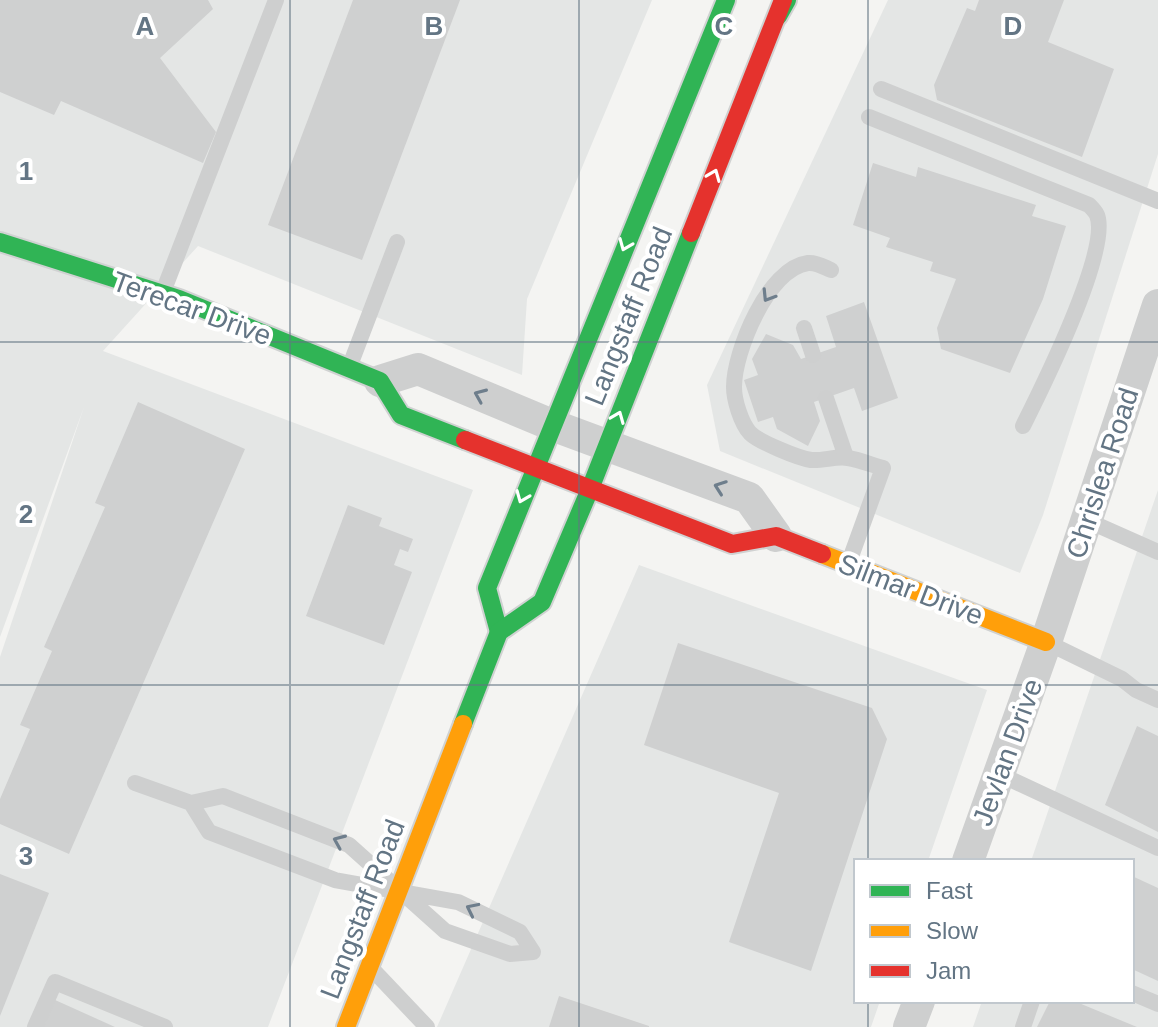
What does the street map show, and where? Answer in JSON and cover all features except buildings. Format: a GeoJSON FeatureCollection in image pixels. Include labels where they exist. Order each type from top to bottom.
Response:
{"type":"FeatureCollection","features":[{"type":"Feature","properties":{"kind":"main road","name":"Langstaff Road"},"geometry":{"type":"LineString","coordinates":[[499,632],[487,588],[726,0]]}},
{"type":"Feature","properties":{"kind":"main road","name":"Langstaff Road"},"geometry":{"type":"LineString","coordinates":[[346,1027],[499,632],[542,602],[783,5]]}},
{"type":"Feature","properties":{"kind":"main road","name":"Terecar Drive"},"geometry":{"type":"LineString","coordinates":[[0,242],[163,294],[380,381]]}},
{"type":"Feature","properties":{"kind":"main road"},"geometry":{"type":"LineString","coordinates":[[380,381],[401,415],[534,468],[732,544],[776,536]]}},
{"type":"Feature","properties":{"kind":"main road","name":"Silmar Drive"},"geometry":{"type":"LineString","coordinates":[[776,536],[1046,642]]}},
{"type":"Feature","properties":{"kind":"street","name":"Chrislea Road"},"geometry":{"type":"LineString","coordinates":[[1046,642],[1086,520],[1148,369],[1158,305]]}},
{"type":"Feature","properties":{"kind":"street"},"geometry":{"type":"LineString","coordinates":[[380,381],[418,369],[552,425],[749,498],[776,536]]}},
{"type":"Feature","properties":{"kind":"street","name":"Jevlan Drive"},"geometry":{"type":"LineString","coordinates":[[969,859],[1046,642]]}},
{"type":"Feature","properties":{"kind":"street"},"geometry":{"type":"LineString","coordinates":[[909,1027],[918,1003]]}},
{"type":"Feature","properties":{"kind":"lane"},"geometry":{"type":"LineString","coordinates":[[163,294],[276,0]]}},
{"type":"Feature","properties":{"kind":"lane"},"geometry":{"type":"LineString","coordinates":[[881,89],[1158,201]]}},
{"type":"Feature","properties":{"kind":"lane"},"geometry":{"type":"LineString","coordinates":[[869,117],[1089,205],[1098,216],[1097,242],[1081,296],[1058,355],[1023,426]]}},
{"type":"Feature","properties":{"kind":"lane"},"geometry":{"type":"LineString","coordinates":[[349,368],[397,242]]}},
{"type":"Feature","properties":{"kind":"lane"},"geometry":{"type":"LineString","coordinates":[[831,270],[811,255],[781,277],[766,297],[737,363],[734,390],[741,416],[751,434],[811,460],[846,457],[883,468],[848,564]]}},
{"type":"Feature","properties":{"kind":"lane"},"geometry":{"type":"LineString","coordinates":[[804,328],[813,355]]}},
{"type":"Feature","properties":{"kind":"lane"},"geometry":{"type":"LineString","coordinates":[[826,398],[846,457]]}},
{"type":"Feature","properties":{"kind":"lane"},"geometry":{"type":"LineString","coordinates":[[1086,520],[1158,552]]}},
{"type":"Feature","properties":{"kind":"lane"},"geometry":{"type":"LineString","coordinates":[[1046,642],[1158,700]]}},
{"type":"Feature","properties":{"kind":"lane"},"geometry":{"type":"LineString","coordinates":[[1122,679],[1141,681],[1158,689]]}},
{"type":"Feature","properties":{"kind":"lane"},"geometry":{"type":"LineString","coordinates":[[999,774],[1158,848]]}},
{"type":"Feature","properties":{"kind":"lane"},"geometry":{"type":"LineString","coordinates":[[135,783],[191,803],[223,796],[349,845],[398,890],[445,931],[510,954],[533,952],[520,932],[458,902],[398,890],[335,880],[209,832],[191,803]]}},
{"type":"Feature","properties":{"kind":"lane"},"geometry":{"type":"LineString","coordinates":[[369,967],[427,1027]]}},
{"type":"Feature","properties":{"kind":"lane"},"geometry":{"type":"LineString","coordinates":[[35,1027],[55,982],[165,1027]]}},
{"type":"Feature","properties":{"kind":"lane"},"geometry":{"type":"LineString","coordinates":[[1134,985],[1158,995]]}},
{"type":"Feature","properties":{"kind":"lane"},"geometry":{"type":"LineString","coordinates":[[1134,994],[1158,1004]]}},
{"type":"Feature","properties":{"kind":"lane"},"geometry":{"type":"LineString","coordinates":[[1023,1027],[1031,1003]]}},
{"type":"Feature","properties":{"kind":"shaded area"},"geometry":{"type":"Polygon","coordinates":[[[0,0],[652,0],[527,299],[522,375],[198,246],[103,351],[473,490],[268,1027],[0,1027],[0,657],[84,407],[0,637],[0,0]]]}},
{"type":"Feature","properties":{"kind":"shaded area"},"geometry":{"type":"Polygon","coordinates":[[[888,0],[1158,0],[1158,154],[1043,515],[1020,573],[720,451],[707,385],[888,0]]]}},
{"type":"Feature","properties":{"kind":"shaded area"},"geometry":{"type":"Polygon","coordinates":[[[1158,490],[1158,1027],[973,1027],[981,1003],[1134,1003],[1134,859],[1032,859],[1158,490]]]}},
{"type":"Feature","properties":{"kind":"shaded area"},"geometry":{"type":"Polygon","coordinates":[[[639,565],[987,690],[929,859],[854,859],[854,1003],[879,1003],[871,1027],[437,1027],[639,565]]]}},
{"type":"Feature","properties":{"kind":"traffic: fast"},"geometry":{"type":"LineString","coordinates":[[499,632],[487,588],[726,0]]}},
{"type":"Feature","properties":{"kind":"traffic: fast"},"geometry":{"type":"LineString","coordinates":[[778,16],[787,0]]}},
{"type":"Feature","properties":{"kind":"traffic: fast"},"geometry":{"type":"LineString","coordinates":[[463,724],[499,632],[542,602],[691,233]]}},
{"type":"Feature","properties":{"kind":"traffic: fast"},"geometry":{"type":"LineString","coordinates":[[0,242],[179,299],[380,381],[401,415],[465,440]]}},
{"type":"Feature","properties":{"kind":"traffic: slow"},"geometry":{"type":"LineString","coordinates":[[822,554],[1046,642]]}},
{"type":"Feature","properties":{"kind":"traffic: slow"},"geometry":{"type":"LineString","coordinates":[[346,1027],[463,724]]}},
{"type":"Feature","properties":{"kind":"traffic: jam"},"geometry":{"type":"LineString","coordinates":[[691,233],[783,0]]}},
{"type":"Feature","properties":{"kind":"traffic: jam"},"geometry":{"type":"LineString","coordinates":[[465,440],[732,544],[776,536],[822,554]]}}]}
